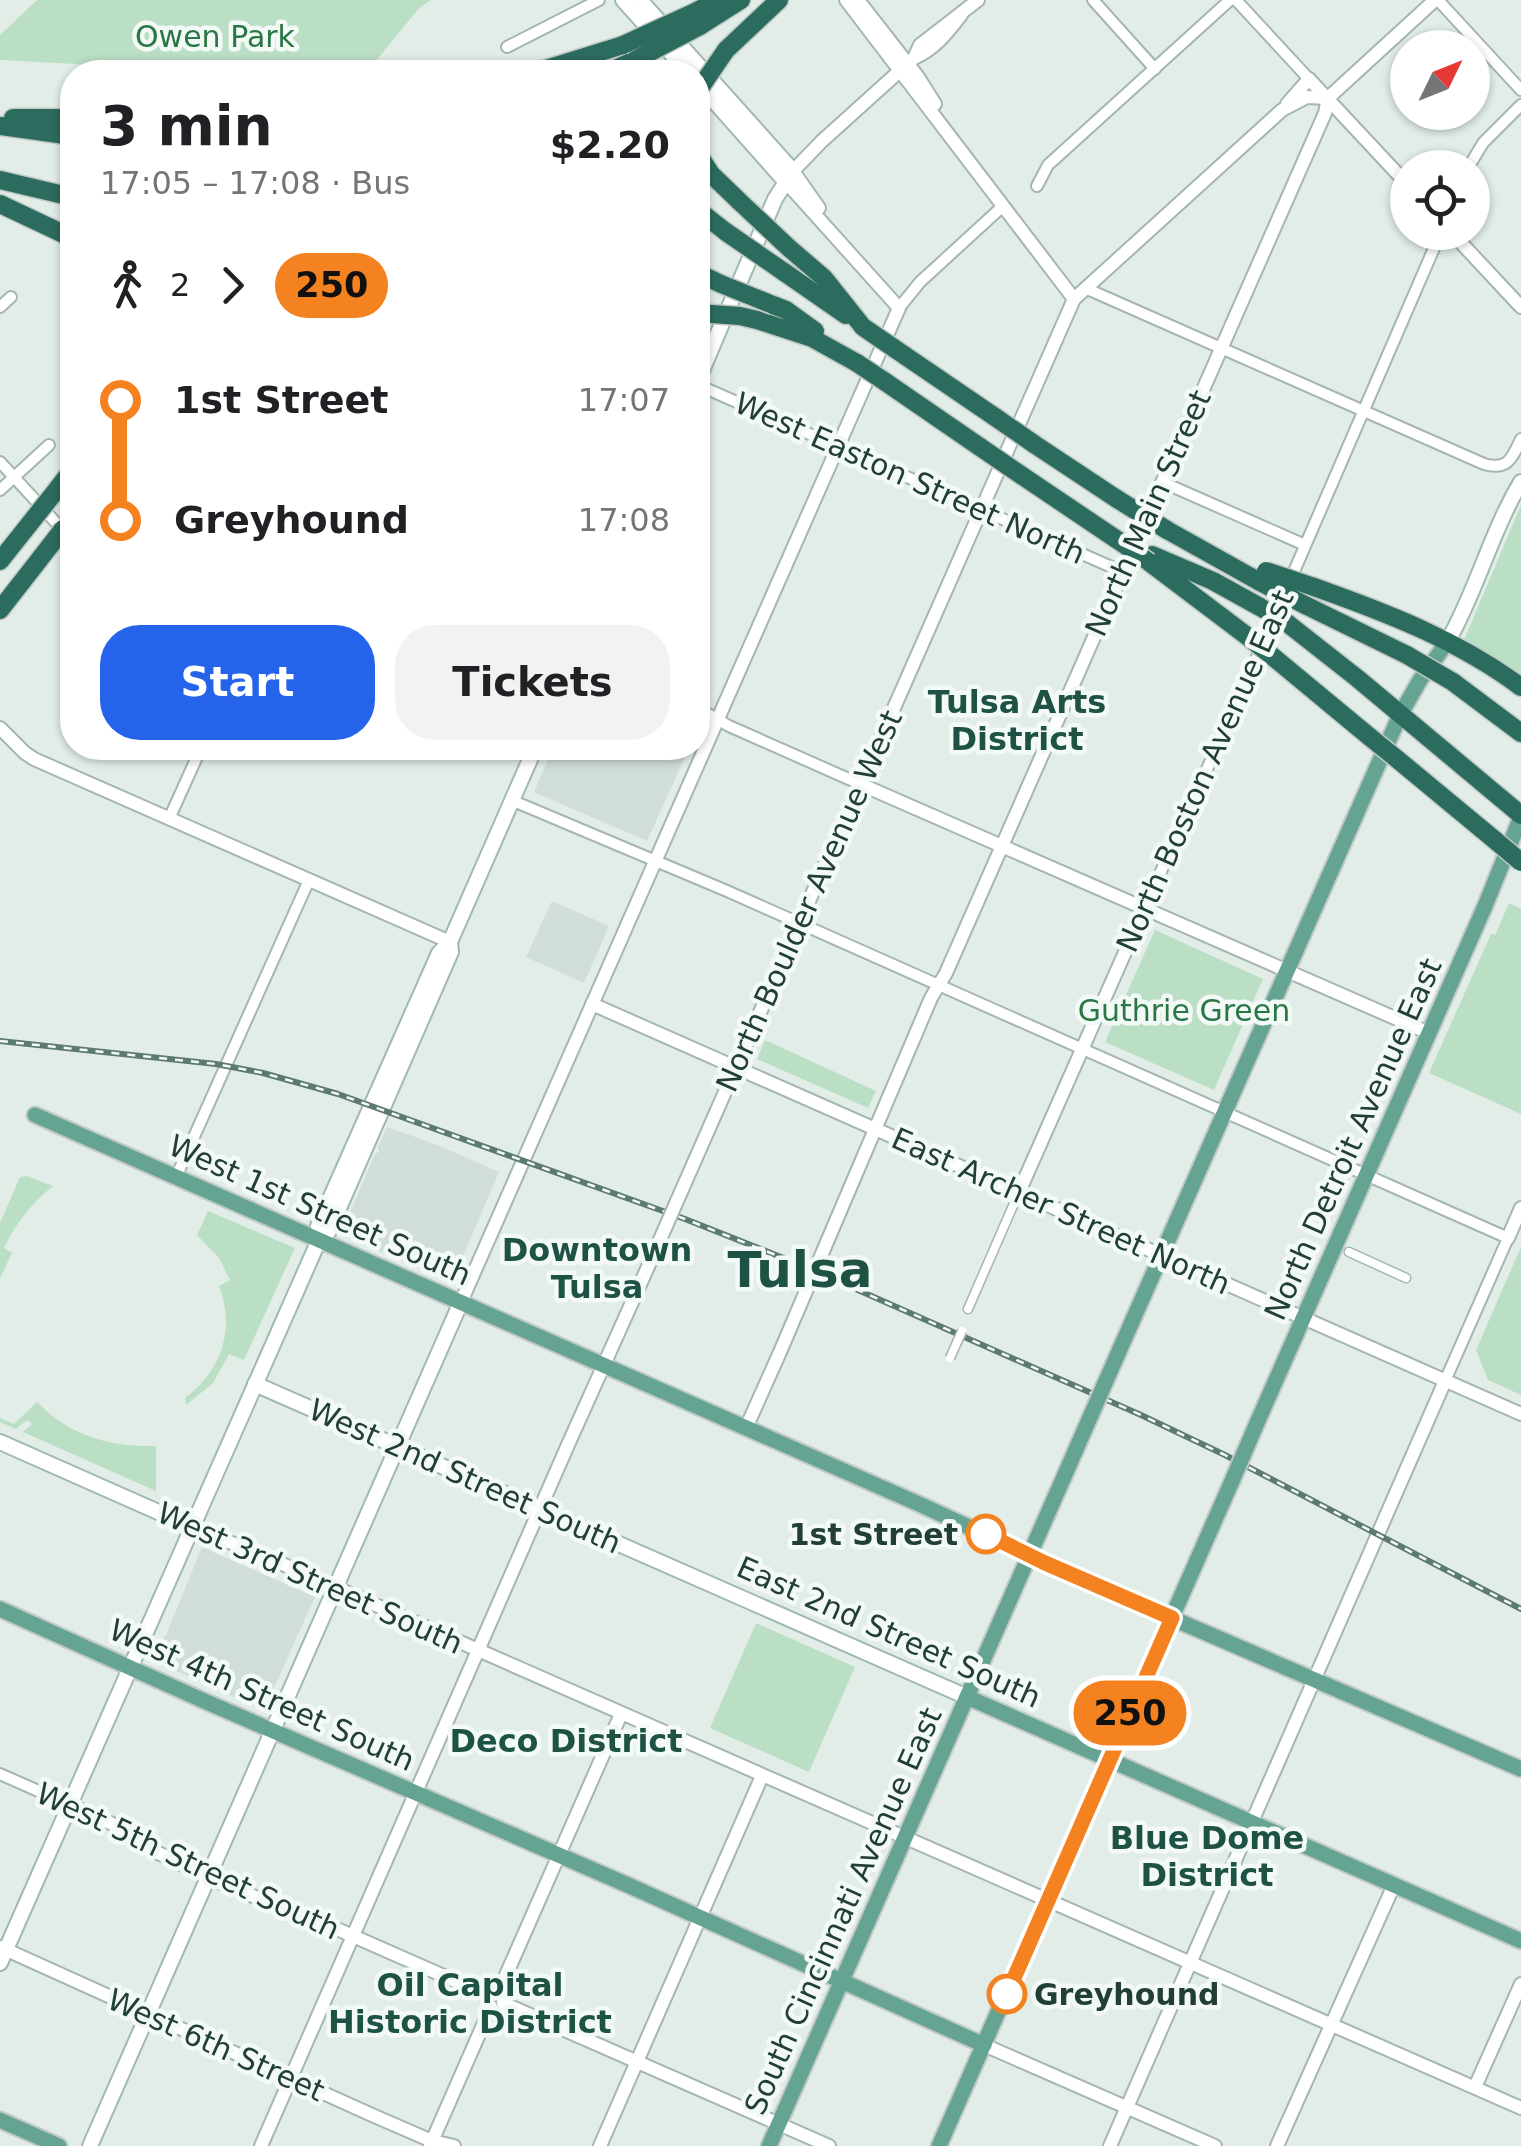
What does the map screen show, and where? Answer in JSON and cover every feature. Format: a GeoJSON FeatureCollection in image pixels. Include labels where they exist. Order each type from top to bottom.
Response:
{"type":"FeatureCollection","features":[{"type":"Feature","properties":{"kind":"highway"},"geometry":{"type":"LineString","coordinates":[[697,20],[718,0]]}},
{"type":"Feature","properties":{"kind":"highway"},"geometry":{"type":"LineString","coordinates":[[592,60],[629,52],[741,0]]}},
{"type":"Feature","properties":{"kind":"highway"},"geometry":{"type":"LineString","coordinates":[[710,68],[780,0]]}},
{"type":"Feature","properties":{"kind":"highway"},"geometry":{"type":"LineString","coordinates":[[710,74],[726,50]]}},
{"type":"Feature","properties":{"kind":"highway"},"geometry":{"type":"LineString","coordinates":[[621,60],[629,52]]}},
{"type":"Feature","properties":{"kind":"highway"},"geometry":{"type":"LineString","coordinates":[[0,118],[60,118]]}},
{"type":"Feature","properties":{"kind":"highway"},"geometry":{"type":"LineString","coordinates":[[0,126],[60,134]]}},
{"type":"Feature","properties":{"kind":"highway"},"geometry":{"type":"LineString","coordinates":[[710,172],[824,278],[863,327]]}},
{"type":"Feature","properties":{"kind":"highway"},"geometry":{"type":"LineString","coordinates":[[0,180],[60,194]]}},
{"type":"Feature","properties":{"kind":"highway"},"geometry":{"type":"LineString","coordinates":[[0,204],[60,232]]}},
{"type":"Feature","properties":{"kind":"highway"},"geometry":{"type":"LineString","coordinates":[[710,219],[1117,499],[1187,542],[1263,576],[1305,605],[1452,682],[1521,733]]}},
{"type":"Feature","properties":{"kind":"highway"},"geometry":{"type":"LineString","coordinates":[[710,226],[726,232]]}},
{"type":"Feature","properties":{"kind":"highway"},"geometry":{"type":"LineString","coordinates":[[710,280],[786,310],[857,363],[1119,541],[1150,558],[1213,581],[1287,623],[1521,816]]}},
{"type":"Feature","properties":{"kind":"highway"},"geometry":{"type":"LineString","coordinates":[[710,314],[758,320],[812,338],[857,363]]}},
{"type":"Feature","properties":{"kind":"highway"},"geometry":{"type":"LineString","coordinates":[[0,561],[60,485]]}},
{"type":"Feature","properties":{"kind":"highway"},"geometry":{"type":"LineString","coordinates":[[0,610],[60,533]]}},
{"type":"Feature","properties":{"kind":"highway"},"geometry":{"type":"LineString","coordinates":[[1150,558],[1521,862]]}},
{"type":"Feature","properties":{"kind":"highway"},"geometry":{"type":"LineString","coordinates":[[1263,576],[1314,587],[1376,608],[1448,641],[1521,687]]}},
{"type":"Feature","properties":{"kind":"main road"},"geometry":{"type":"LineString","coordinates":[[623,0],[677,60]]}},
{"type":"Feature","properties":{"kind":"main road"},"geometry":{"type":"LineString","coordinates":[[640,0],[691,60]]}},
{"type":"Feature","properties":{"kind":"main road"},"geometry":{"type":"LineString","coordinates":[[710,83],[789,176]]}},
{"type":"Feature","properties":{"kind":"main road"},"geometry":{"type":"LineString","coordinates":[[710,94],[789,176]]}},
{"type":"Feature","properties":{"kind":"main road"},"geometry":{"type":"LineString","coordinates":[[710,353],[775,199],[789,176]]}},
{"type":"Feature","properties":{"kind":"main road"},"geometry":{"type":"LineString","coordinates":[[1448,641],[1521,482]]}},
{"type":"Feature","properties":{"kind":"main road","name":"South Cincinnati Avenue East"},"geometry":{"type":"LineString","coordinates":[[770,2146],[1400,715],[1448,641]]}},
{"type":"Feature","properties":{"kind":"main road"},"geometry":{"type":"LineString","coordinates":[[2,1953],[319,1240],[329,1232],[341,1188],[451,952],[450,942],[529,760]]}},
{"type":"Feature","properties":{"kind":"main road","name":"North Detroit Avenue East"},"geometry":{"type":"LineString","coordinates":[[939,2146],[1521,816]]}},
{"type":"Feature","properties":{"kind":"main road","name":"West 1st Street South"},"geometry":{"type":"LineString","coordinates":[[36,1115],[1521,1769]]}},
{"type":"Feature","properties":{"kind":"main road"},"geometry":{"type":"LineString","coordinates":[[90,2146],[461,1302]]}},
{"type":"Feature","properties":{"kind":"main road","name":"West 2nd Street South"},"geometry":{"type":"LineString","coordinates":[[255,1384],[674,1568]]}},
{"type":"Feature","properties":{"kind":"main road","name":"West 3rd Street South"},"geometry":{"type":"LineString","coordinates":[[0,1442],[192,1527]]}},
{"type":"Feature","properties":{"kind":"main road","name":"East 2nd Street South"},"geometry":{"type":"LineString","coordinates":[[674,1568],[1521,1942]]}},
{"type":"Feature","properties":{"kind":"main road","name":"West 4th Street South"},"geometry":{"type":"LineString","coordinates":[[0,1609],[984,2045]]}},
{"type":"Feature","properties":{"kind":"main road"},"geometry":{"type":"LineString","coordinates":[[0,2120],[59,2146]]}},
{"type":"Feature","properties":{"kind":"street"},"geometry":{"type":"LineString","coordinates":[[507,47],[599,0]]}},
{"type":"Feature","properties":{"kind":"street"},"geometry":{"type":"LineString","coordinates":[[846,0],[908,64]]}},
{"type":"Feature","properties":{"kind":"street"},"geometry":{"type":"LineString","coordinates":[[858,0],[908,64],[952,138],[1074,299]]}},
{"type":"Feature","properties":{"kind":"street"},"geometry":{"type":"LineString","coordinates":[[899,308],[838,240],[789,176],[908,64],[944,38],[978,0]]}},
{"type":"Feature","properties":{"kind":"street"},"geometry":{"type":"LineString","coordinates":[[1093,0],[1155,69]]}},
{"type":"Feature","properties":{"kind":"street"},"geometry":{"type":"LineString","coordinates":[[1036,186],[1048,165],[1233,0],[1390,165]]}},
{"type":"Feature","properties":{"kind":"street"},"geometry":{"type":"LineString","coordinates":[[1437,0],[1521,90]]}},
{"type":"Feature","properties":{"kind":"street","name":"North Main Street"},"geometry":{"type":"LineString","coordinates":[[746,1428],[929,1002],[1326,111],[1328,98],[1437,0]]}},
{"type":"Feature","properties":{"kind":"street"},"geometry":{"type":"LineString","coordinates":[[1282,110],[1309,79]]}},
{"type":"Feature","properties":{"kind":"street","name":"North Boulder Avenue West"},"geometry":{"type":"LineString","coordinates":[[261,2146],[1074,299],[1282,110],[1307,97],[1328,98]]}},
{"type":"Feature","properties":{"kind":"street"},"geometry":{"type":"LineString","coordinates":[[1477,150],[1521,105]]}},
{"type":"Feature","properties":{"kind":"street"},"geometry":{"type":"LineString","coordinates":[[710,737],[899,308],[928,274],[1003,206]]}},
{"type":"Feature","properties":{"kind":"street","name":"North Boston Avenue East"},"geometry":{"type":"LineString","coordinates":[[968,1309],[1433,250]]}},
{"type":"Feature","properties":{"kind":"street"},"geometry":{"type":"LineString","coordinates":[[1468,250],[1521,307]]}},
{"type":"Feature","properties":{"kind":"street"},"geometry":{"type":"LineString","coordinates":[[1084,288],[1484,464],[1506,464],[1521,439]]}},
{"type":"Feature","properties":{"kind":"street"},"geometry":{"type":"LineString","coordinates":[[0,307],[11,297]]}},
{"type":"Feature","properties":{"kind":"street","name":"West Easton Street North"},"geometry":{"type":"LineString","coordinates":[[710,387],[1123,572]]}},
{"type":"Feature","properties":{"kind":"street"},"geometry":{"type":"LineString","coordinates":[[0,490],[49,444]]}},
{"type":"Feature","properties":{"kind":"street"},"geometry":{"type":"LineString","coordinates":[[0,462],[60,527]]}},
{"type":"Feature","properties":{"kind":"street"},"geometry":{"type":"LineString","coordinates":[[1162,482],[1305,545]]}},
{"type":"Feature","properties":{"kind":"street"},"geometry":{"type":"LineString","coordinates":[[710,715],[1001,847],[1429,1033]]}},
{"type":"Feature","properties":{"kind":"street"},"geometry":{"type":"LineString","coordinates":[[0,728],[24,754],[34,759],[450,942]]}},
{"type":"Feature","properties":{"kind":"street"},"geometry":{"type":"LineString","coordinates":[[169,819],[196,760]]}},
{"type":"Feature","properties":{"kind":"street"},"geometry":{"type":"LineString","coordinates":[[461,1302],[700,760]]}},
{"type":"Feature","properties":{"kind":"street"},"geometry":{"type":"LineString","coordinates":[[511,800],[1508,1238]]}},
{"type":"Feature","properties":{"kind":"street"},"geometry":{"type":"LineString","coordinates":[[176,1176],[309,880]]}},
{"type":"Feature","properties":{"kind":"street","name":"East Archer Street North"},"geometry":{"type":"LineString","coordinates":[[592,1004],[1521,1414]]}},
{"type":"Feature","properties":{"kind":"street"},"geometry":{"type":"LineString","coordinates":[[1110,2146],[1521,1208]]}},
{"type":"Feature","properties":{"kind":"street"},"geometry":{"type":"LineString","coordinates":[[1349,1252],[1406,1278]]}},
{"type":"Feature","properties":{"kind":"street"},"geometry":{"type":"LineString","coordinates":[[950,1358],[962,1331]]}},
{"type":"Feature","properties":{"kind":"street","name":"West 3rd Street South"},"geometry":{"type":"LineString","coordinates":[[192,1527],[1521,2108]]}},
{"type":"Feature","properties":{"kind":"street"},"geometry":{"type":"LineString","coordinates":[[434,2144],[621,1714]]}},
{"type":"Feature","properties":{"kind":"street","name":"West 5th Street South"},"geometry":{"type":"LineString","coordinates":[[0,1774],[138,1835],[154,1851],[209,1877],[830,2146]]}},
{"type":"Feature","properties":{"kind":"street"},"geometry":{"type":"LineString","coordinates":[[600,2146],[762,1776]]}},
{"type":"Feature","properties":{"kind":"street"},"geometry":{"type":"LineString","coordinates":[[1277,2146],[1394,1885]]}},
{"type":"Feature","properties":{"kind":"street","name":"West 6th Street"},"geometry":{"type":"LineString","coordinates":[[2,1953],[434,2144],[454,2146]]}},
{"type":"Feature","properties":{"kind":"street"},"geometry":{"type":"LineString","coordinates":[[1475,2087],[1521,1984]]}},
{"type":"Feature","properties":{"kind":"street"},"geometry":{"type":"LineString","coordinates":[[984,2045],[1215,2146]]}},
{"type":"Feature","properties":{"kind":"shaded area"},"geometry":{"type":"Polygon","coordinates":[[[548,760],[684,760],[647,841],[534,792],[548,760]]]}},
{"type":"Feature","properties":{"kind":"shaded area"},"geometry":{"type":"Polygon","coordinates":[[[552,901],[609,926],[584,983],[526,957],[552,901]]]}},
{"type":"Feature","properties":{"kind":"shaded area"},"geometry":{"type":"Polygon","coordinates":[[[387,1127],[499,1172],[455,1275],[447,1275],[445,1280],[341,1234],[387,1127]]]}},
{"type":"Feature","properties":{"kind":"shaded area"},"geometry":{"type":"Polygon","coordinates":[[[202,1547],[315,1597],[263,1706],[256,1707],[157,1660],[157,1647],[166,1635],[202,1547]]]}},
{"type":"Feature","properties":{"kind":"green space","name":"Owen Park"},"geometry":{"type":"Polygon","coordinates":[[[37,0],[431,0],[419,8],[377,60],[60,60],[60,63],[0,60],[0,35],[37,0]]]}},
{"type":"Feature","properties":{"kind":"green space"},"geometry":{"type":"Polygon","coordinates":[[[1521,505],[1521,681],[1464,640],[1521,505]]]}},
{"type":"Feature","properties":{"kind":"green space"},"geometry":{"type":"Polygon","coordinates":[[[1509,903],[1521,909],[1521,1114],[1429,1073],[1491,934],[1495,935],[1509,903]]]}},
{"type":"Feature","properties":{"kind":"green space","name":"Guthrie Green"},"geometry":{"type":"Polygon","coordinates":[[[1155,930],[1263,979],[1214,1090],[1105,1042],[1155,930]]]}},
{"type":"Feature","properties":{"kind":"green space"},"geometry":{"type":"Polygon","coordinates":[[[765,1040],[876,1091],[868,1108],[757,1059],[765,1040]]]}},
{"type":"Feature","properties":{"kind":"green space"},"geometry":{"type":"Polygon","coordinates":[[[20,1177],[53,1186],[25,1214],[9,1239],[4,1248],[12,1253],[0,1278],[0,1223],[20,1177]]]}},
{"type":"Feature","properties":{"kind":"green space"},"geometry":{"type":"Polygon","coordinates":[[[208,1211],[295,1248],[244,1360],[229,1354],[213,1383],[186,1405],[185,1398],[216,1362],[225,1333],[219,1286],[230,1280],[219,1258],[197,1235],[208,1211]]]}},
{"type":"Feature","properties":{"kind":"green space"},"geometry":{"type":"Polygon","coordinates":[[[1521,1247],[1521,1395],[1488,1380],[1476,1350],[1521,1247]]]}},
{"type":"Feature","properties":{"kind":"green space"},"geometry":{"type":"Polygon","coordinates":[[[37,1402],[63,1423],[92,1437],[156,1446],[156,1491],[23,1432],[32,1424],[27,1420],[16,1429],[0,1422],[0,1418],[14,1424],[37,1402]]]}},
{"type":"Feature","properties":{"kind":"green space"},"geometry":{"type":"Polygon","coordinates":[[[756,1623],[855,1667],[809,1772],[710,1728],[756,1623]]]}},
{"type":"Feature","properties":{"kind":"railway"},"geometry":{"type":"LineString","coordinates":[[0,1041],[216,1064],[263,1073],[338,1094],[685,1219],[806,1267],[1141,1415],[1521,1609]]}},
{"type":"Feature","properties":{"kind":"bus line","name":"250"},"geometry":{"type":"LineString","coordinates":[[986,1534],[1172,1618],[1007,1994]]}},
{"type":"Feature","properties":{"kind":"place","name":"1st Street"},"geometry":{"type":"Point","coordinates":[986,1534]}},
{"type":"Feature","properties":{"kind":"place","name":"Greyhound"},"geometry":{"type":"Point","coordinates":[1007,1994]}},
{"type":"Feature","properties":{"kind":"district","name":"Tulsa Arts District"},"geometry":{"type":"Point","coordinates":[1017,720]}},
{"type":"Feature","properties":{"kind":"district","name":"Downtown Tulsa"},"geometry":{"type":"Point","coordinates":[597,1268]}},
{"type":"Feature","properties":{"kind":"district","name":"Tulsa"},"geometry":{"type":"Point","coordinates":[800,1270]}},
{"type":"Feature","properties":{"kind":"district","name":"Deco District"},"geometry":{"type":"Point","coordinates":[566,1741]}},
{"type":"Feature","properties":{"kind":"district","name":"Blue Dome District"},"geometry":{"type":"Point","coordinates":[1207,1856]}},
{"type":"Feature","properties":{"kind":"district","name":"Oil Capital Historic District"},"geometry":{"type":"Point","coordinates":[470,2004]}}]}
